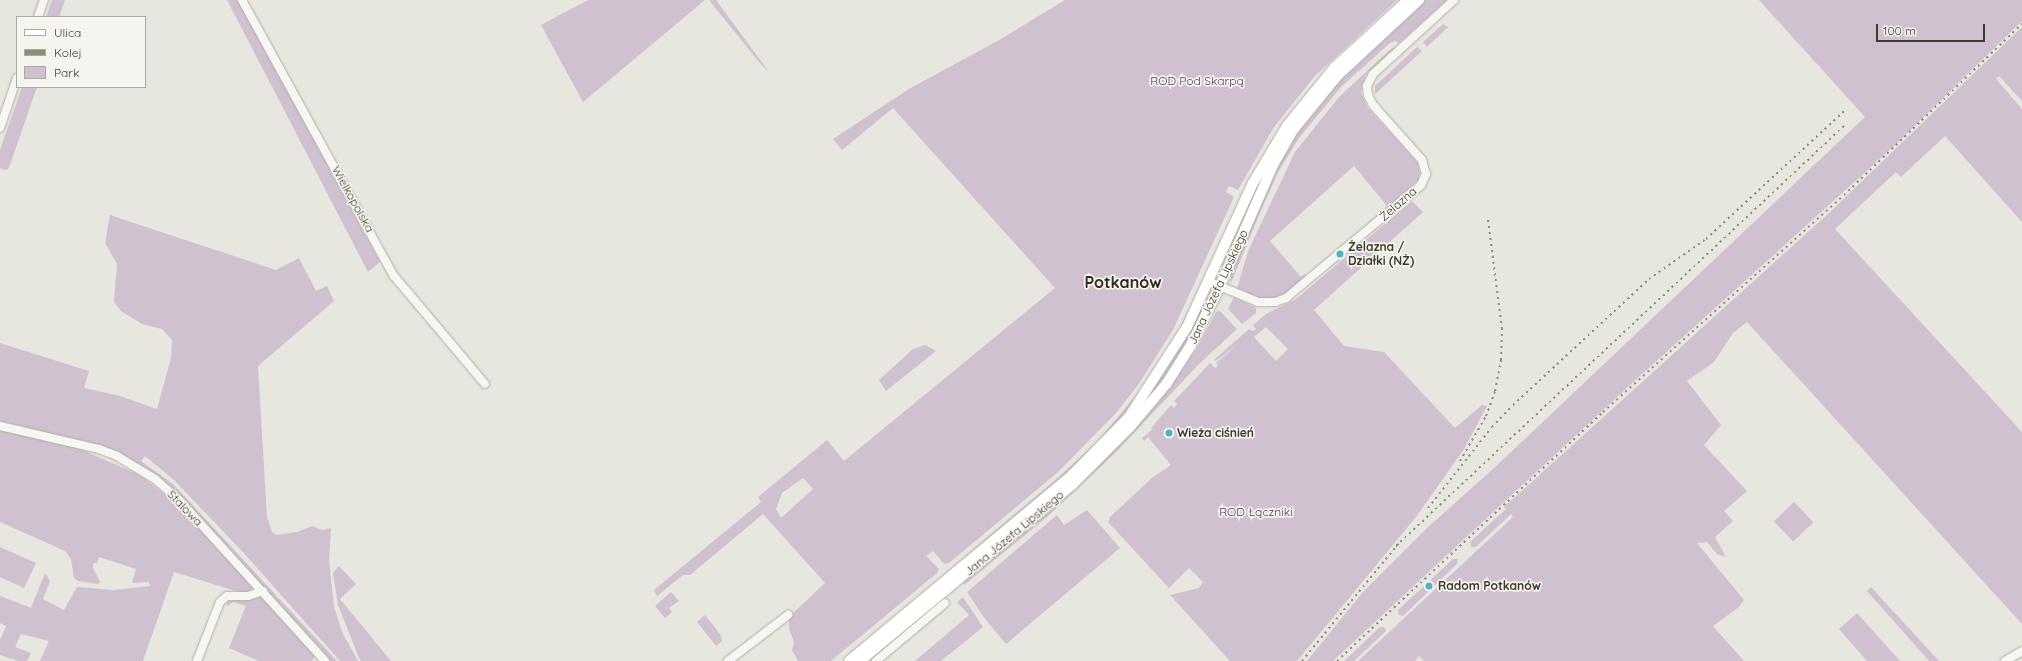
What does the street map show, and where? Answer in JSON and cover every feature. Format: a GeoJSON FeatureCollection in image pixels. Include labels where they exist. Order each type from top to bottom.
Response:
{"type":"FeatureCollection","features":[{"type":"Feature","properties":{"kind":"main road","name":"Jana Józefa Lipskiego"},"geometry":{"type":"LineString","coordinates":[[849,661],[1072,475],[1111,437],[1144,397],[1185,331],[1210,282],[1253,183],[1292,119],[1335,68],[1408,0]]}},
{"type":"Feature","properties":{"kind":"main road","name":"Jana Józefa Lipskiego"},"geometry":{"type":"LineString","coordinates":[[860,661],[1060,495],[1115,444],[1174,372],[1220,286],[1270,170],[1294,130],[1337,76],[1419,0]]}},
{"type":"Feature","properties":{"kind":"street"},"geometry":{"type":"LineString","coordinates":[[38,16],[44,0]]}},
{"type":"Feature","properties":{"kind":"street","name":"Wielkopolska"},"geometry":{"type":"LineString","coordinates":[[242,0],[394,276],[485,384]]}},
{"type":"Feature","properties":{"kind":"street","name":"Żelazna"},"geometry":{"type":"LineString","coordinates":[[1210,282],[1258,302],[1275,302],[1286,298],[1421,185],[1426,174],[1422,160],[1376,109],[1368,98],[1367,86],[1373,74],[1454,0]]}},
{"type":"Feature","properties":{"kind":"street"},"geometry":{"type":"LineString","coordinates":[[0,128],[16,81]]}},
{"type":"Feature","properties":{"kind":"street","name":"Stalowa"},"geometry":{"type":"LineString","coordinates":[[0,426],[99,449],[140,468],[180,501],[263,591],[324,661]]}},
{"type":"Feature","properties":{"kind":"street"},"geometry":{"type":"LineString","coordinates":[[197,661],[220,602],[227,596],[248,596],[263,591]]}},
{"type":"Feature","properties":{"kind":"street"},"geometry":{"type":"LineString","coordinates":[[876,661],[945,603]]}},
{"type":"Feature","properties":{"kind":"street"},"geometry":{"type":"LineString","coordinates":[[728,661],[788,615]]}},
{"type":"Feature","properties":{"kind":"street"},"geometry":{"type":"LineString","coordinates":[[2005,661],[2022,651]]}},
{"type":"Feature","properties":{"kind":"green space"},"geometry":{"type":"Polygon","coordinates":[[[52,0],[65,0],[59,16],[46,16],[52,0]]]}},
{"type":"Feature","properties":{"kind":"green space"},"geometry":{"type":"Polygon","coordinates":[[[227,0],[239,0],[380,262],[368,272],[227,0]]]}},
{"type":"Feature","properties":{"kind":"green space"},"geometry":{"type":"Polygon","coordinates":[[[588,0],[705,0],[583,102],[541,25],[588,0]]]}},
{"type":"Feature","properties":{"kind":"green space"},"geometry":{"type":"Polygon","coordinates":[[[709,0],[716,0],[769,72],[759,62],[709,0]]]}},
{"type":"Feature","properties":{"kind":"green space","name":"ROD Pod Skarpą"},"geometry":{"type":"Polygon","coordinates":[[[1065,0],[1397,0],[1315,76],[1274,127],[1238,190],[1229,186],[1226,192],[1234,197],[1173,330],[1138,385],[1116,413],[1058,472],[949,563],[944,564],[933,551],[926,556],[939,569],[937,573],[831,661],[798,661],[792,650],[794,642],[789,629],[789,617],[825,583],[763,514],[690,575],[683,575],[657,596],[654,590],[761,502],[758,497],[827,440],[844,461],[1055,288],[893,108],[842,150],[833,139],[909,89],[1001,39],[1065,0]],[[803,478],[782,493],[776,509],[781,518],[813,489],[803,478]]]}},
{"type":"Feature","properties":{"kind":"green space"},"geometry":{"type":"Polygon","coordinates":[[[1424,0],[1447,0],[1399,43],[1395,41],[1390,43],[1342,86],[1299,138],[1278,172],[1231,283],[1230,275],[1273,172],[1299,127],[1343,75],[1424,0]]]}},
{"type":"Feature","properties":{"kind":"green space"},"geometry":{"type":"Polygon","coordinates":[[[1759,0],[2022,0],[2022,21],[1893,147],[1631,384],[1333,661],[1307,661],[1363,592],[1427,528],[1493,469],[1865,117],[1759,0]]]}},
{"type":"Feature","properties":{"kind":"green space"},"geometry":{"type":"Polygon","coordinates":[[[1443,24],[1448,27],[1427,47],[1423,42],[1443,24]]]}},
{"type":"Feature","properties":{"kind":"green space"},"geometry":{"type":"Polygon","coordinates":[[[2022,27],[2022,101],[1999,76],[1996,79],[2022,109],[2022,222],[1945,136],[1901,177],[1896,172],[1835,229],[2022,432],[2022,624],[1747,322],[1733,333],[1714,362],[1687,381],[1721,425],[1704,445],[1747,491],[1724,511],[1733,521],[1715,537],[1726,557],[1717,554],[1707,542],[1697,543],[1744,600],[1739,607],[1713,626],[1744,661],[1424,661],[1419,656],[1415,661],[1358,661],[1513,517],[1511,514],[1476,547],[1471,547],[1471,541],[1506,509],[1504,507],[1829,213],[2022,27]]]}},
{"type":"Feature","properties":{"kind":"green space"},"geometry":{"type":"Polygon","coordinates":[[[1417,47],[1422,51],[1375,94],[1375,86],[1417,47]]]}},
{"type":"Feature","properties":{"kind":"green space"},"geometry":{"type":"Polygon","coordinates":[[[1392,48],[1394,49],[1365,76],[1361,92],[1367,107],[1418,163],[1420,175],[1418,180],[1388,207],[1354,166],[1270,241],[1301,277],[1305,274],[1307,277],[1287,293],[1274,298],[1260,298],[1237,288],[1249,249],[1295,152],[1339,97],[1392,48]]]}},
{"type":"Feature","properties":{"kind":"green space"},"geometry":{"type":"Polygon","coordinates":[[[22,88],[37,88],[8,169],[4,170],[0,168],[0,150],[22,88]]]}},
{"type":"Feature","properties":{"kind":"green space","name":"ROD Łączniki"},"geometry":{"type":"Polygon","coordinates":[[[1412,201],[1423,212],[1314,310],[1344,346],[1384,352],[1455,428],[1482,405],[1487,406],[1464,449],[1416,517],[1297,661],[1230,661],[1170,595],[1199,588],[1203,582],[1189,568],[1169,588],[1108,522],[1110,517],[1152,478],[1171,465],[1148,437],[1144,441],[1142,438],[1152,430],[1151,428],[1171,405],[1174,408],[1177,404],[1174,401],[1210,363],[1215,368],[1218,365],[1216,363],[1239,343],[1216,361],[1214,360],[1249,329],[1253,331],[1256,329],[1253,325],[1266,314],[1296,299],[1412,201]],[[1266,327],[1254,337],[1276,361],[1288,349],[1266,327]]]}},
{"type":"Feature","properties":{"kind":"green space"},"geometry":{"type":"Polygon","coordinates":[[[110,215],[276,270],[299,258],[316,291],[327,286],[334,301],[258,366],[267,517],[272,532],[277,535],[297,532],[312,526],[323,530],[331,528],[329,560],[334,607],[343,634],[358,661],[340,661],[241,550],[174,480],[145,456],[141,461],[173,484],[337,661],[330,661],[227,547],[158,476],[124,456],[100,446],[0,421],[0,343],[89,371],[84,388],[120,396],[157,409],[171,358],[172,340],[162,329],[142,324],[121,311],[114,302],[117,264],[105,243],[110,215]]]}},
{"type":"Feature","properties":{"kind":"green space"},"geometry":{"type":"Polygon","coordinates":[[[1234,297],[1256,308],[1256,313],[1242,324],[1228,309],[1234,297]]]}},
{"type":"Feature","properties":{"kind":"green space"},"geometry":{"type":"Polygon","coordinates":[[[1194,301],[1197,303],[1140,398],[1083,462],[951,568],[1050,485],[1097,442],[1143,387],[1176,335],[1194,301]]]}},
{"type":"Feature","properties":{"kind":"green space"},"geometry":{"type":"Polygon","coordinates":[[[1202,305],[1205,306],[1170,373],[1147,399],[1202,305]]]}},
{"type":"Feature","properties":{"kind":"green space"},"geometry":{"type":"Polygon","coordinates":[[[1220,311],[1237,329],[1200,363],[1114,454],[1047,517],[964,585],[964,581],[1094,470],[1117,447],[1196,350],[1216,312],[1220,311]]]}},
{"type":"Feature","properties":{"kind":"green space"},"geometry":{"type":"Polygon","coordinates":[[[925,345],[936,351],[886,391],[879,380],[913,349],[925,345]]]}},
{"type":"Feature","properties":{"kind":"green space"},"geometry":{"type":"Polygon","coordinates":[[[0,430],[73,446],[140,475],[180,507],[253,588],[251,592],[239,592],[174,572],[143,661],[40,661],[49,641],[21,634],[15,647],[31,653],[27,661],[18,661],[0,655],[0,640],[6,626],[0,623],[0,596],[31,608],[45,573],[50,581],[43,599],[64,610],[77,587],[113,590],[150,586],[149,582],[132,583],[136,569],[99,557],[97,563],[93,563],[93,568],[100,582],[98,584],[78,581],[74,578],[71,559],[65,551],[0,522],[0,430]]]}},
{"type":"Feature","properties":{"kind":"green space"},"geometry":{"type":"Polygon","coordinates":[[[1794,502],[1813,522],[1793,542],[1774,521],[1794,502]]]}},
{"type":"Feature","properties":{"kind":"green space"},"geometry":{"type":"Polygon","coordinates":[[[1087,510],[1120,548],[1006,644],[983,616],[967,592],[1057,515],[1064,525],[1087,510]]]}},
{"type":"Feature","properties":{"kind":"green space"},"geometry":{"type":"Polygon","coordinates":[[[0,547],[36,563],[24,588],[0,577],[0,547]]]}},
{"type":"Feature","properties":{"kind":"green space"},"geometry":{"type":"Polygon","coordinates":[[[1453,559],[1457,559],[1458,563],[1403,616],[1399,615],[1398,610],[1453,559]]]}},
{"type":"Feature","properties":{"kind":"green space"},"geometry":{"type":"Polygon","coordinates":[[[339,566],[356,584],[340,599],[391,661],[361,661],[359,658],[338,605],[333,573],[339,566]]]}},
{"type":"Feature","properties":{"kind":"green space"},"geometry":{"type":"Polygon","coordinates":[[[1871,587],[1939,661],[1929,661],[1867,591],[1871,587]]]}},
{"type":"Feature","properties":{"kind":"green space"},"geometry":{"type":"Polygon","coordinates":[[[671,592],[679,601],[669,608],[672,612],[665,618],[655,606],[671,592]]]}},
{"type":"Feature","properties":{"kind":"green space"},"geometry":{"type":"Polygon","coordinates":[[[260,595],[315,656],[312,661],[259,661],[229,648],[246,606],[234,602],[226,606],[228,601],[260,595]]]}},
{"type":"Feature","properties":{"kind":"green space"},"geometry":{"type":"Polygon","coordinates":[[[963,597],[983,627],[941,661],[915,661],[969,615],[957,602],[963,597]]]}},
{"type":"Feature","properties":{"kind":"green space"},"geometry":{"type":"Polygon","coordinates":[[[1857,613],[1900,661],[1867,661],[1839,629],[1857,613]]]}},
{"type":"Feature","properties":{"kind":"green space"},"geometry":{"type":"Polygon","coordinates":[[[705,615],[720,634],[722,641],[716,646],[697,622],[705,615]]]}},
{"type":"Feature","properties":{"kind":"green space"},"geometry":{"type":"Polygon","coordinates":[[[1380,627],[1384,627],[1386,631],[1354,661],[1344,661],[1380,627]]]}},
{"type":"Feature","properties":{"kind":"railway"},"geometry":{"type":"LineString","coordinates":[[1337,661],[1603,412],[1844,195],[2022,24]]}},
{"type":"Feature","properties":{"kind":"railway"},"geometry":{"type":"LineString","coordinates":[[1428,508],[1492,427],[1513,405],[1649,279],[1706,239],[1844,111]]}},
{"type":"Feature","properties":{"kind":"railway"},"geometry":{"type":"LineString","coordinates":[[1396,546],[1846,124]]}},
{"type":"Feature","properties":{"kind":"railway"},"geometry":{"type":"LineString","coordinates":[[1460,461],[1486,416],[1495,391],[1501,360],[1502,329],[1488,220]]}},
{"type":"Feature","properties":{"kind":"railway"},"geometry":{"type":"LineString","coordinates":[[1302,661],[1399,543]]}},
{"type":"Feature","properties":{"kind":"place","name":"Żelazna / Działki (NŻ)"},"geometry":{"type":"Point","coordinates":[1340,254]}},
{"type":"Feature","properties":{"kind":"place","name":"Wieża ciśnień"},"geometry":{"type":"Point","coordinates":[1169,433]}},
{"type":"Feature","properties":{"kind":"place","name":"Radom Potkanów"},"geometry":{"type":"Point","coordinates":[1429,586]}},
{"type":"Feature","properties":{"kind":"district","name":"Potkanów"},"geometry":{"type":"Point","coordinates":[1123,282]}}]}
